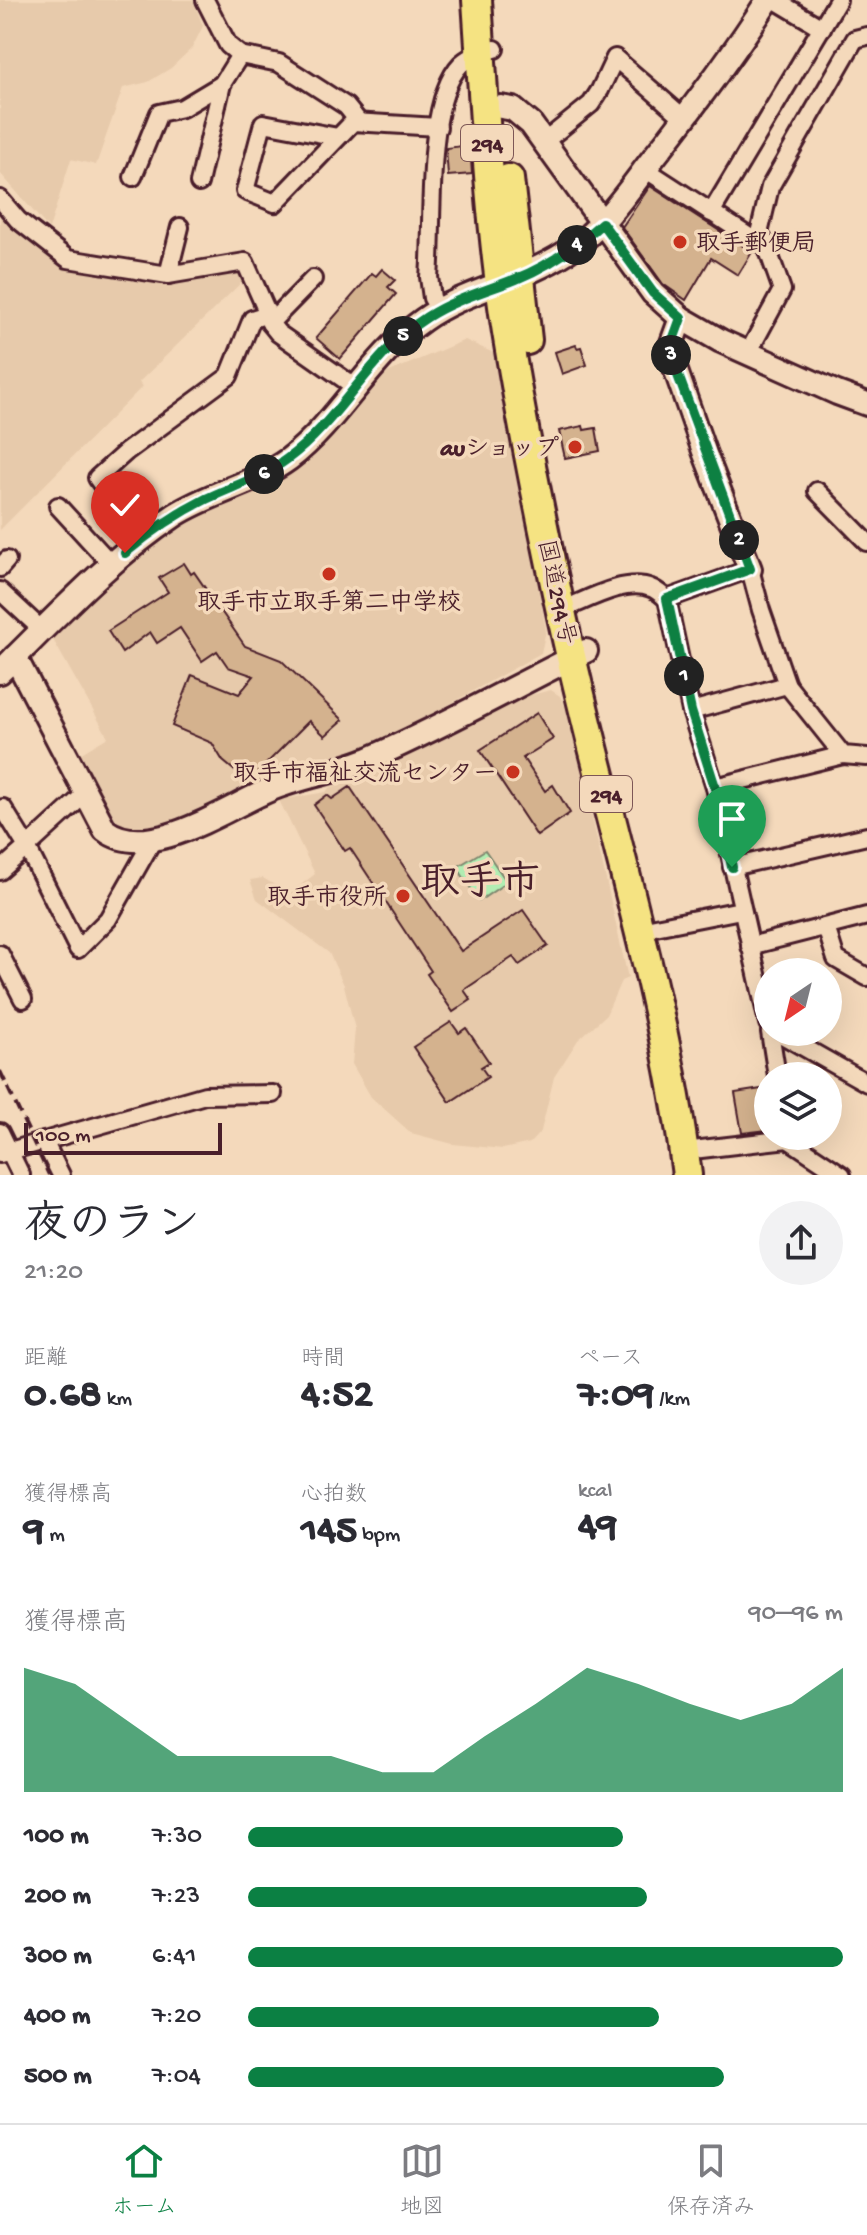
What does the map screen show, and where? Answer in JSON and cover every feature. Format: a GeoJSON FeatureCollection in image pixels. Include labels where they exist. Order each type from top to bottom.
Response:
{"type":"FeatureCollection","features":[{"type":"Feature","properties":{"kind":"highway","name":"国道294号"},"geometry":{"type":"LineString","coordinates":[[477,0],[501,107],[510,281],[527,342],[549,479],[576,604],[579,654]]}},
{"type":"Feature","properties":{"kind":"highway","name":"国道294号"},"geometry":{"type":"LineString","coordinates":[[491,0],[488,51],[510,281],[540,504],[647,929],[692,1163]]}},
{"type":"Feature","properties":{"kind":"street"},"geometry":{"type":"LineString","coordinates":[[205,0],[228,45],[240,55],[279,63],[346,106],[359,122]]}},
{"type":"Feature","properties":{"kind":"street"},"geometry":{"type":"LineString","coordinates":[[579,654],[372,758],[270,790],[205,822],[154,838],[133,841],[112,836],[105,830],[8,665],[141,540],[179,513],[267,473],[305,445],[413,327],[439,310],[510,281],[564,254],[602,223],[733,55],[768,0]]}},
{"type":"Feature","properties":{"kind":"street"},"geometry":{"type":"LineString","coordinates":[[775,0],[822,28]]}},
{"type":"Feature","properties":{"kind":"street"},"geometry":{"type":"LineString","coordinates":[[711,213],[838,0]]}},
{"type":"Feature","properties":{"kind":"street"},"geometry":{"type":"LineString","coordinates":[[645,169],[757,242],[770,187],[855,39],[867,36]]}},
{"type":"Feature","properties":{"kind":"street"},"geometry":{"type":"LineString","coordinates":[[439,310],[429,286],[434,148],[442,105],[457,70],[472,55],[488,51]]}},
{"type":"Feature","properties":{"kind":"street"},"geometry":{"type":"LineString","coordinates":[[199,183],[222,84],[240,55]]}},
{"type":"Feature","properties":{"kind":"street"},"geometry":{"type":"LineString","coordinates":[[544,142],[591,104],[615,58],[684,118]]}},
{"type":"Feature","properties":{"kind":"street"},"geometry":{"type":"LineString","coordinates":[[133,177],[159,113],[182,108],[222,84]]}},
{"type":"Feature","properties":{"kind":"street"},"geometry":{"type":"LineString","coordinates":[[501,107],[513,109],[524,116],[653,293],[681,318],[748,353],[867,404]]}},
{"type":"Feature","properties":{"kind":"street"},"geometry":{"type":"LineString","coordinates":[[338,137],[263,123],[245,191],[275,203],[353,122],[438,127]]}},
{"type":"Feature","properties":{"kind":"street"},"geometry":{"type":"LineString","coordinates":[[0,199],[18,220],[68,259],[168,275],[245,262],[278,333],[355,387]]}},
{"type":"Feature","properties":{"kind":"street"},"geometry":{"type":"LineString","coordinates":[[168,275],[180,227]]}},
{"type":"Feature","properties":{"kind":"street"},"geometry":{"type":"LineString","coordinates":[[748,353],[782,290],[765,242],[759,236]]}},
{"type":"Feature","properties":{"kind":"street"},"geometry":{"type":"LineString","coordinates":[[141,540],[97,478],[126,452],[229,376],[252,319],[269,318],[313,279]]}},
{"type":"Feature","properties":{"kind":"street"},"geometry":{"type":"LineString","coordinates":[[681,318],[669,351],[750,569],[787,685],[843,755]]}},
{"type":"Feature","properties":{"kind":"street"},"geometry":{"type":"LineString","coordinates":[[817,491],[867,542]]}},
{"type":"Feature","properties":{"kind":"street"},"geometry":{"type":"LineString","coordinates":[[58,506],[112,565]]}},
{"type":"Feature","properties":{"kind":"street"},"geometry":{"type":"LineString","coordinates":[[667,599],[750,569]]}},
{"type":"Feature","properties":{"kind":"street"},"geometry":{"type":"LineString","coordinates":[[576,604],[595,595],[633,586],[651,588],[667,599],[691,711],[715,787],[754,963]]}},
{"type":"Feature","properties":{"kind":"street"},"geometry":{"type":"LineString","coordinates":[[0,591],[42,630]]}},
{"type":"Feature","properties":{"kind":"street"},"geometry":{"type":"LineString","coordinates":[[691,711],[787,685]]}},
{"type":"Feature","properties":{"kind":"street"},"geometry":{"type":"LineString","coordinates":[[715,787],[843,755],[867,757]]}},
{"type":"Feature","properties":{"kind":"street"},"geometry":{"type":"LineString","coordinates":[[0,871],[85,794]]}},
{"type":"Feature","properties":{"kind":"street"},"geometry":{"type":"LineString","coordinates":[[3,808],[27,847],[78,949],[108,919],[154,838]]}},
{"type":"Feature","properties":{"kind":"street"},"geometry":{"type":"LineString","coordinates":[[732,867],[867,836]]}},
{"type":"Feature","properties":{"kind":"street"},"geometry":{"type":"LineString","coordinates":[[647,929],[741,910]]}},
{"type":"Feature","properties":{"kind":"street"},"geometry":{"type":"LineString","coordinates":[[750,946],[867,916]]}},
{"type":"Feature","properties":{"kind":"street"},"geometry":{"type":"LineString","coordinates":[[826,927],[836,959],[867,977]]}},
{"type":"Feature","properties":{"kind":"street"},"geometry":{"type":"LineString","coordinates":[[0,954],[23,999]]}},
{"type":"Feature","properties":{"kind":"street"},"geometry":{"type":"LineString","coordinates":[[802,1046],[867,1083]]}},
{"type":"Feature","properties":{"kind":"street"},"geometry":{"type":"LineString","coordinates":[[5,1153],[205,1095],[273,1094]]}},
{"type":"Feature","properties":{"kind":"street"},"geometry":{"type":"LineString","coordinates":[[0,1132],[5,1153],[21,1175]]}},
{"type":"Feature","properties":{"kind":"street"},"geometry":{"type":"LineString","coordinates":[[44,1141],[61,1175]]}},
{"type":"Feature","properties":{"kind":"street"},"geometry":{"type":"LineString","coordinates":[[692,1163],[754,1146]]}},
{"type":"Feature","properties":{"kind":"street"},"geometry":{"type":"LineString","coordinates":[[806,1150],[842,1175]]}},
{"type":"Feature","properties":{"kind":"shaded area"},"geometry":{"type":"Polygon","coordinates":[[[0,0],[193,0],[203,26],[192,48],[171,68],[148,82],[123,88],[96,165],[71,159],[49,229],[0,173],[0,0]]]}},
{"type":"Feature","properties":{"kind":"shaded area"},"geometry":{"type":"Polygon","coordinates":[[[0,209],[19,235],[86,268],[243,268],[247,277],[139,382],[142,387],[0,530],[0,209]]]}},
{"type":"Feature","properties":{"kind":"shaded area","name":"取手市立取手第二中学校"},"geometry":{"type":"Polygon","coordinates":[[[465,340],[496,354],[546,630],[541,653],[353,758],[243,785],[198,816],[134,833],[104,818],[73,758],[108,737],[51,636],[186,517],[243,499],[298,463],[380,376],[465,340]]]}},
{"type":"Feature","properties":{"kind":"shaded area"},"geometry":{"type":"Polygon","coordinates":[[[551,690],[560,696],[569,715],[628,978],[621,981],[606,1015],[578,1040],[554,1077],[541,1131],[530,1143],[503,1149],[453,1144],[411,1133],[371,1097],[352,1064],[355,1029],[344,985],[329,953],[257,899],[250,880],[263,878],[289,894],[315,874],[279,800],[282,792],[291,798],[326,792],[329,788],[388,767],[527,696],[551,690]]]}},
{"type":"Feature","properties":{"kind":"green space"},"geometry":{"type":"Polygon","coordinates":[[[485,850],[507,882],[479,901],[457,867],[485,850]]]}},
{"type":"Feature","properties":{"kind":"building"},"geometry":{"type":"Polygon","coordinates":[[[470,145],[472,174],[448,176],[446,148],[470,145]]]}},
{"type":"Feature","properties":{"kind":"building"},"geometry":{"type":"Polygon","coordinates":[[[650,186],[752,252],[738,275],[711,258],[686,300],[663,284],[622,227],[650,186]]]}},
{"type":"Feature","properties":{"kind":"building"},"geometry":{"type":"Polygon","coordinates":[[[382,269],[395,280],[388,287],[396,294],[340,359],[316,338],[372,273],[376,276],[382,269]]]}},
{"type":"Feature","properties":{"kind":"building"},"geometry":{"type":"Polygon","coordinates":[[[576,345],[577,348],[581,347],[587,365],[562,374],[555,352],[576,345]]]}},
{"type":"Feature","properties":{"kind":"building"},"geometry":{"type":"Polygon","coordinates":[[[583,426],[584,430],[596,428],[600,451],[565,458],[559,431],[583,426]]]}},
{"type":"Feature","properties":{"kind":"building"},"geometry":{"type":"Polygon","coordinates":[[[184,563],[191,574],[194,572],[245,646],[281,660],[343,720],[325,736],[309,721],[248,782],[223,761],[212,743],[172,726],[192,675],[239,694],[254,676],[228,667],[217,651],[202,661],[180,628],[157,643],[150,632],[122,653],[108,631],[168,592],[159,578],[184,563]]]}},
{"type":"Feature","properties":{"kind":"building","name":"取手市福祉交流センター"},"geometry":{"type":"Polygon","coordinates":[[[537,713],[553,739],[523,758],[545,791],[553,785],[570,813],[537,836],[480,750],[537,713]]]}},
{"type":"Feature","properties":{"kind":"building"},"geometry":{"type":"Polygon","coordinates":[[[350,787],[461,951],[523,910],[548,946],[519,965],[513,957],[464,990],[471,1000],[453,1012],[427,974],[431,971],[350,848],[345,851],[314,805],[327,795],[332,799],[350,787]]]}},
{"type":"Feature","properties":{"kind":"building"},"geometry":{"type":"Polygon","coordinates":[[[451,1022],[459,1033],[466,1028],[489,1062],[481,1067],[488,1077],[450,1102],[413,1047],[451,1022]]]}},
{"type":"Feature","properties":{"kind":"building"},"geometry":{"type":"Polygon","coordinates":[[[754,1090],[754,1132],[742,1133],[735,1093],[754,1090]]]}},
{"type":"Feature","properties":{"kind":"railway"},"geometry":{"type":"LineString","coordinates":[[0,1071],[49,1175]]}},
{"type":"Feature","properties":{"kind":"place","name":"取手郵便局"},"geometry":{"type":"Point","coordinates":[680,242]}},
{"type":"Feature","properties":{"kind":"place","name":"auショップ"},"geometry":{"type":"Point","coordinates":[575,447]}},
{"type":"Feature","properties":{"kind":"place","name":"取手市立取手第二中学校"},"geometry":{"type":"Point","coordinates":[329,574]}},
{"type":"Feature","properties":{"kind":"place","name":"取手市福祉交流センター"},"geometry":{"type":"Point","coordinates":[513,772]}},
{"type":"Feature","properties":{"kind":"place","name":"取手市役所"},"geometry":{"type":"Point","coordinates":[403,896]}},
{"type":"Feature","properties":{"kind":"district","name":"取手市"},"geometry":{"type":"Point","coordinates":[480,879]}},
{"type":"Feature","properties":{"kind":"route"},"geometry":{"type":"LineString","coordinates":[[125,553],[179,513],[267,473],[288,459],[305,445],[395,344],[425,318],[471,295],[520,278],[543,266],[581,242],[602,223],[653,293],[681,318],[669,351],[750,569],[667,599],[691,711],[715,787],[732,867]]}}]}
